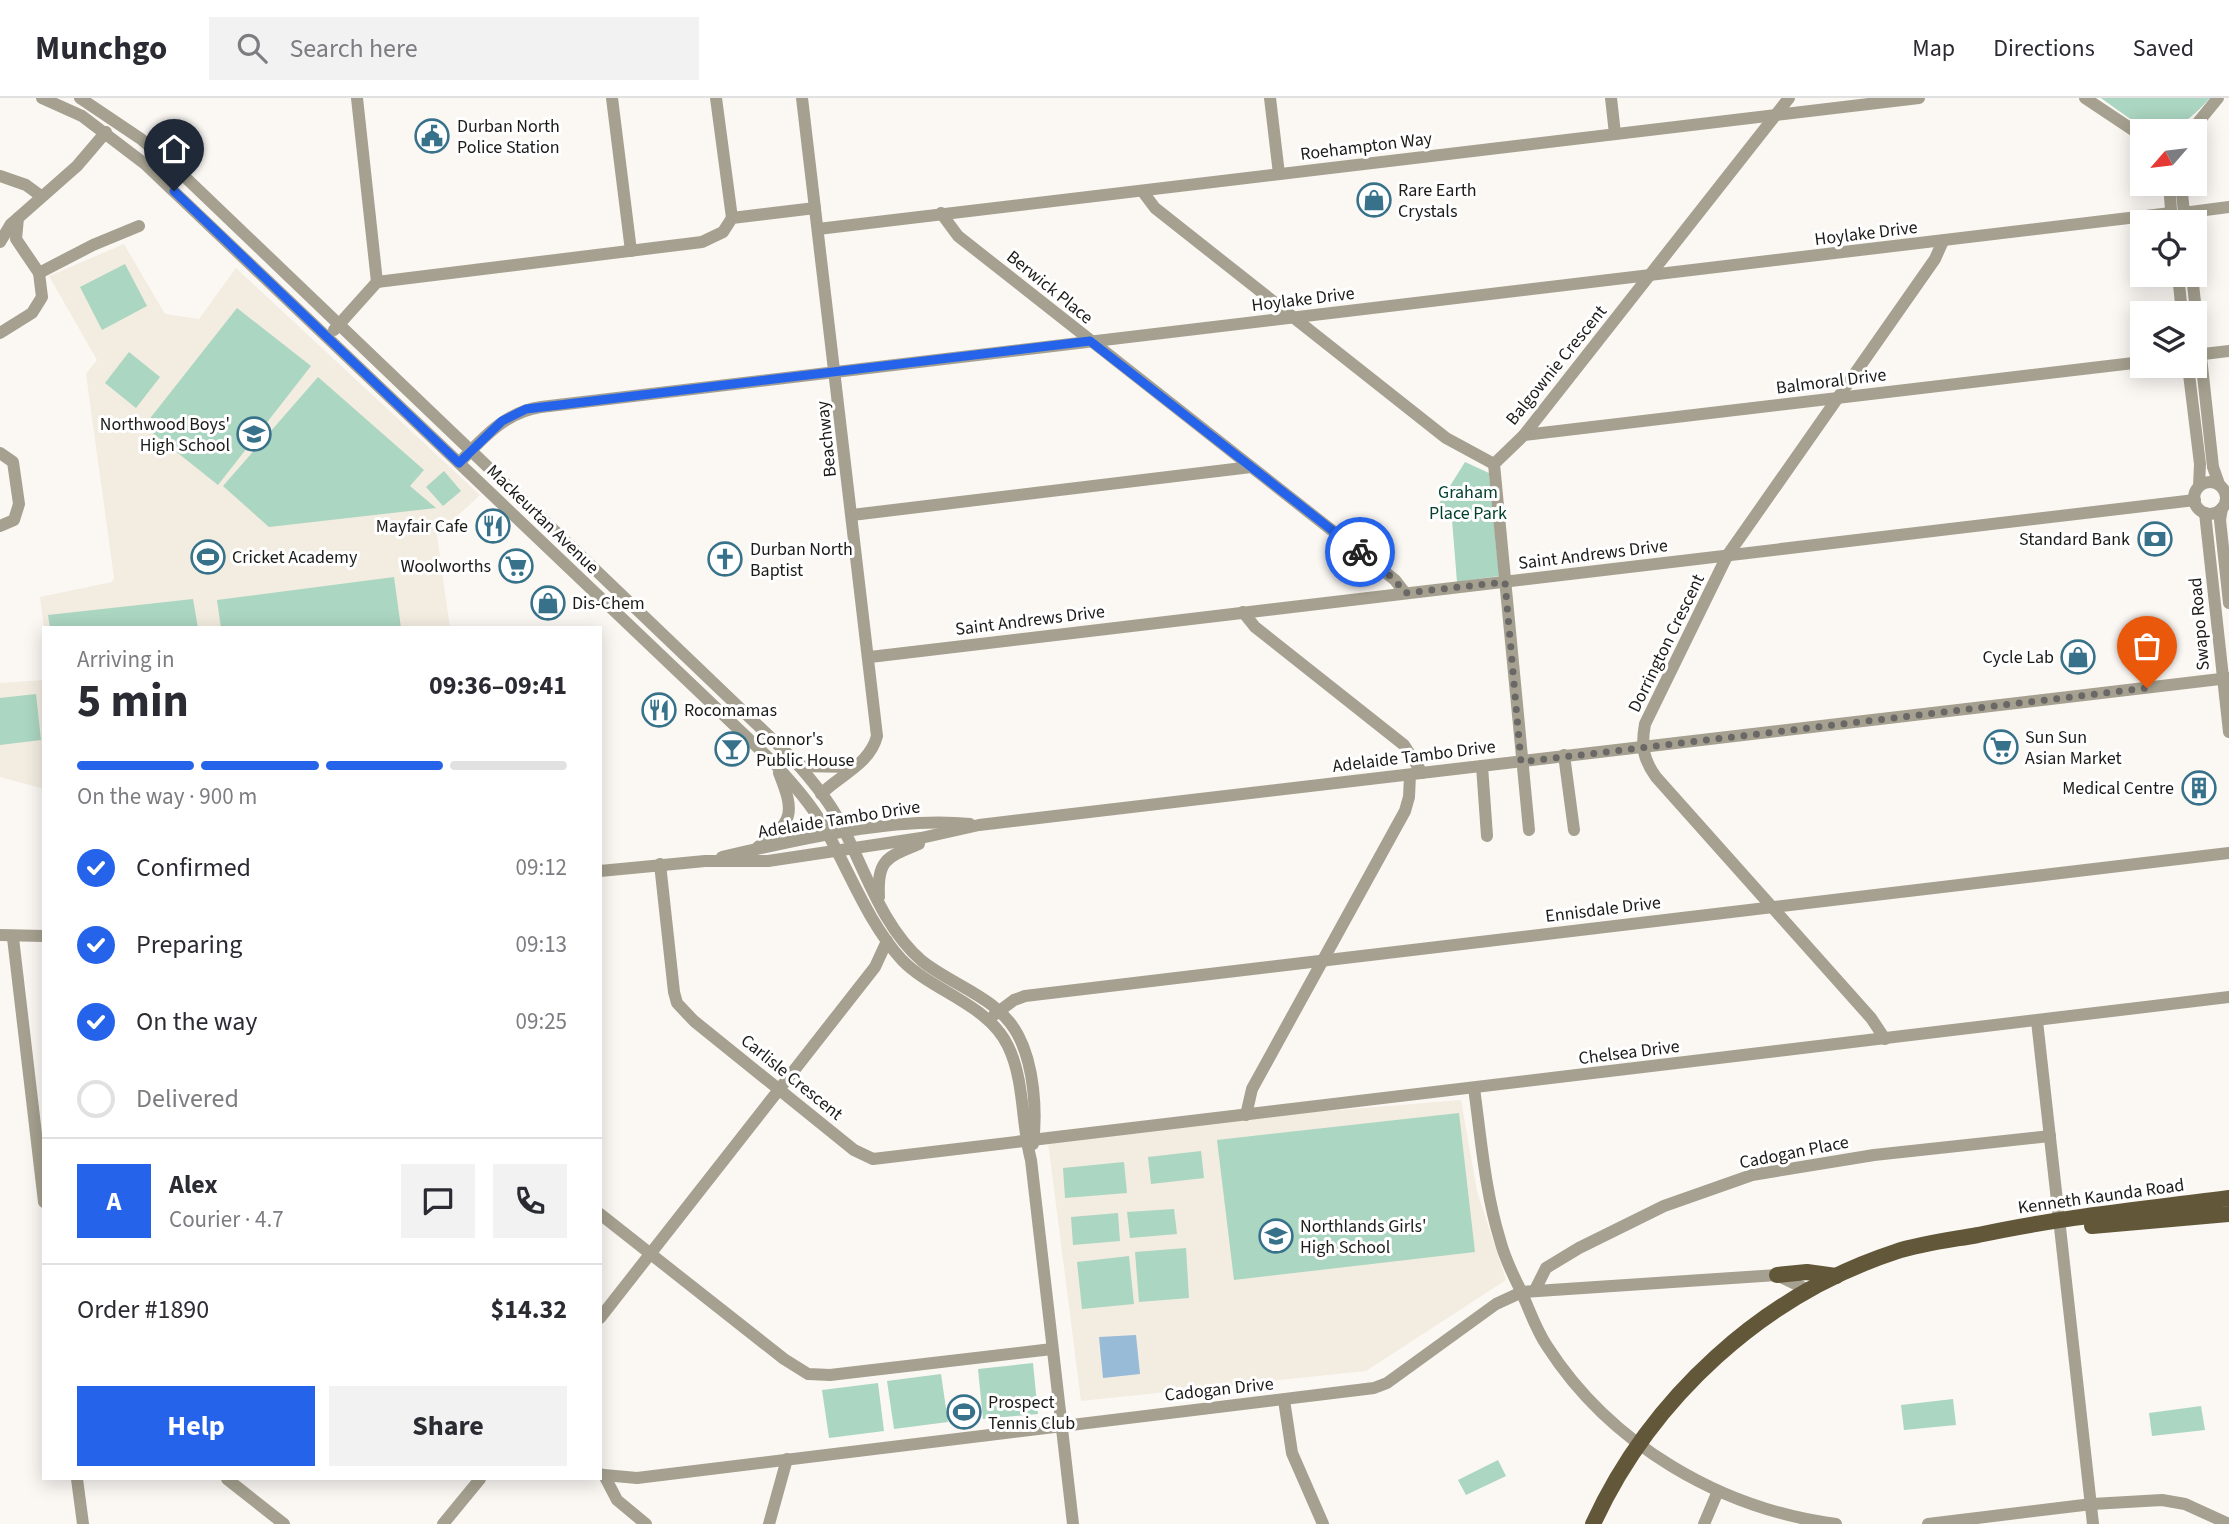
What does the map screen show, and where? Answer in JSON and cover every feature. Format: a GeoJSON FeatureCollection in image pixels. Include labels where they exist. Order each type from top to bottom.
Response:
{"type":"FeatureCollection","features":[{"type":"Feature","properties":{"kind":"main road","name":"Kenneth Kaunda Road"},"geometry":{"type":"LineString","coordinates":[[1593,1524],[1639,1444],[1675,1398],[1718,1354],[1808,1290],[1897,1252],[1979,1235],[2061,1225],[2229,1198]]}},
{"type":"Feature","properties":{"kind":"main road","name":"Kenneth Kaunda Road"},"geometry":{"type":"LineString","coordinates":[[2061,1225],[2229,1214]]}},
{"type":"Feature","properties":{"kind":"main road"},"geometry":{"type":"LineString","coordinates":[[1777,1275],[1807,1272],[1836,1276]]}},
{"type":"Feature","properties":{"kind":"street","name":"Mackeurtan Avenue"},"geometry":{"type":"LineString","coordinates":[[42,98],[82,116],[145,164],[775,764],[802,795],[838,852]]}},
{"type":"Feature","properties":{"kind":"street","name":"Mackeurtan Avenue"},"geometry":{"type":"LineString","coordinates":[[80,98],[141,139],[186,177],[469,452],[743,710],[799,766],[821,794],[853,849]]}},
{"type":"Feature","properties":{"kind":"street"},"geometry":{"type":"LineString","coordinates":[[357,98],[377,282]]}},
{"type":"Feature","properties":{"kind":"street"},"geometry":{"type":"LineString","coordinates":[[612,98],[631,251]]}},
{"type":"Feature","properties":{"kind":"street"},"geometry":{"type":"LineString","coordinates":[[326,338],[377,282],[713,239],[723,232],[732,218],[716,98]]}},
{"type":"Feature","properties":{"kind":"street","name":"Beachway"},"geometry":{"type":"LineString","coordinates":[[802,98],[870,657],[877,736],[868,756],[821,794]]}},
{"type":"Feature","properties":{"kind":"street"},"geometry":{"type":"LineString","coordinates":[[1270,98],[1279,174]]}},
{"type":"Feature","properties":{"kind":"street"},"geometry":{"type":"LineString","coordinates":[[1611,98],[1615,134]]}},
{"type":"Feature","properties":{"kind":"street","name":"Balgownie Crescent"},"geometry":{"type":"LineString","coordinates":[[1494,464],[1524,435],[1789,98]]}},
{"type":"Feature","properties":{"kind":"street","name":"Roehampton Way"},"geometry":{"type":"LineString","coordinates":[[818,229],[941,212],[1143,192],[1919,98]]}},
{"type":"Feature","properties":{"kind":"street"},"geometry":{"type":"LineString","coordinates":[[2085,98],[2130,127]]}},
{"type":"Feature","properties":{"kind":"street"},"geometry":{"type":"LineString","coordinates":[[2200,119],[2218,98]]}},
{"type":"Feature","properties":{"kind":"street"},"geometry":{"type":"LineString","coordinates":[[0,242],[11,224],[83,160],[106,132]]}},
{"type":"Feature","properties":{"kind":"street"},"geometry":{"type":"LineString","coordinates":[[0,176],[26,185],[41,196]]}},
{"type":"Feature","properties":{"kind":"street"},"geometry":{"type":"LineString","coordinates":[[1143,192],[1155,208],[1446,439],[1494,464],[1528,830]]}},
{"type":"Feature","properties":{"kind":"street","name":"Hoylake Drive"},"geometry":{"type":"LineString","coordinates":[[2207,212],[2229,207]]}},
{"type":"Feature","properties":{"kind":"street"},"geometry":{"type":"LineString","coordinates":[[732,218],[815,208]]}},
{"type":"Feature","properties":{"kind":"street","name":"Berwick Place"},"geometry":{"type":"LineString","coordinates":[[941,212],[958,236],[1395,580],[1405,593]]}},
{"type":"Feature","properties":{"kind":"street"},"geometry":{"type":"LineString","coordinates":[[0,332],[32,313],[42,297],[39,273],[16,239],[18,218]]}},
{"type":"Feature","properties":{"kind":"street","name":"Hoylake Drive"},"geometry":{"type":"LineString","coordinates":[[459,463],[502,421],[526,409],[1943,241],[2130,223]]}},
{"type":"Feature","properties":{"kind":"street"},"geometry":{"type":"LineString","coordinates":[[39,273],[93,245],[139,226]]}},
{"type":"Feature","properties":{"kind":"street","name":"Dorrington Crescent"},"geometry":{"type":"LineString","coordinates":[[1643,747],[1645,724],[1727,556],[1935,259],[1943,241]]}},
{"type":"Feature","properties":{"kind":"street"},"geometry":{"type":"LineString","coordinates":[[2207,354],[2229,351]]}},
{"type":"Feature","properties":{"kind":"street","name":"Balmoral Drive"},"geometry":{"type":"LineString","coordinates":[[1524,435],[2130,363]]}},
{"type":"Feature","properties":{"kind":"street"},"geometry":{"type":"LineString","coordinates":[[2189,378],[2200,464],[2195,500],[2205,513],[2214,513],[2226,501],[2213,467],[2200,378]]}},
{"type":"Feature","properties":{"kind":"street"},"geometry":{"type":"LineString","coordinates":[[0,453],[13,462],[19,504],[14,520],[0,526]]}},
{"type":"Feature","properties":{"kind":"street"},"geometry":{"type":"LineString","coordinates":[[852,515],[1251,467]]}},
{"type":"Feature","properties":{"kind":"street"},"geometry":{"type":"LineString","coordinates":[[2199,486],[2208,482],[2219,484]]}},
{"type":"Feature","properties":{"kind":"street","name":"Saint Andrews Drive"},"geometry":{"type":"LineString","coordinates":[[870,657],[2195,500]]}},
{"type":"Feature","properties":{"kind":"street","name":"Swapo Road"},"geometry":{"type":"LineString","coordinates":[[2226,501],[2220,520],[2229,603]]}},
{"type":"Feature","properties":{"kind":"street","name":"Swapo Road"},"geometry":{"type":"LineString","coordinates":[[2205,513],[2229,732]]}},
{"type":"Feature","properties":{"kind":"street"},"geometry":{"type":"LineString","coordinates":[[1243,612],[1255,627],[1404,744],[1412,753],[1416,774],[1405,811],[1252,1088],[1246,1115]]}},
{"type":"Feature","properties":{"kind":"street","name":"Adelaide Tambo Drive"},"geometry":{"type":"LineString","coordinates":[[602,871],[705,861],[759,862],[838,852],[979,825],[2225,678]]}},
{"type":"Feature","properties":{"kind":"street"},"geometry":{"type":"LineString","coordinates":[[730,721],[743,710]]}},
{"type":"Feature","properties":{"kind":"street"},"geometry":{"type":"LineString","coordinates":[[1643,747],[1647,763],[1656,777],[1871,1018],[1885,1039]]}},
{"type":"Feature","properties":{"kind":"street"},"geometry":{"type":"LineString","coordinates":[[1564,755],[1574,830]]}},
{"type":"Feature","properties":{"kind":"street"},"geometry":{"type":"LineString","coordinates":[[755,849],[783,828],[789,817],[790,801],[775,764]]}},
{"type":"Feature","properties":{"kind":"street"},"geometry":{"type":"LineString","coordinates":[[799,766],[855,767]]}},
{"type":"Feature","properties":{"kind":"street"},"geometry":{"type":"LineString","coordinates":[[1482,766],[1488,836]]}},
{"type":"Feature","properties":{"kind":"street","name":"Adelaide Tambo Drive"},"geometry":{"type":"LineString","coordinates":[[705,861],[845,833],[941,822],[979,825]]}},
{"type":"Feature","properties":{"kind":"street"},"geometry":{"type":"LineString","coordinates":[[879,901],[878,882],[887,857],[942,834]]}},
{"type":"Feature","properties":{"kind":"street"},"geometry":{"type":"LineString","coordinates":[[853,849],[892,925],[921,960],[999,1010],[1018,1035],[1025,1052],[1035,1122],[1030,1140]]}},
{"type":"Feature","properties":{"kind":"street"},"geometry":{"type":"LineString","coordinates":[[838,852],[887,941],[901,958],[930,983],[988,1021],[999,1031],[1013,1058],[1030,1140],[1073,1524]]}},
{"type":"Feature","properties":{"kind":"street","name":"Ennisdale Drive"},"geometry":{"type":"LineString","coordinates":[[988,1021],[999,1010],[1025,996],[2229,853]]}},
{"type":"Feature","properties":{"kind":"street","name":"Carlisle Crescent"},"geometry":{"type":"LineString","coordinates":[[660,864],[677,1003],[694,1021],[854,1150],[873,1159],[1030,1140]]}},
{"type":"Feature","properties":{"kind":"street"},"geometry":{"type":"LineString","coordinates":[[42,936],[6,937],[42,1188]]}},
{"type":"Feature","properties":{"kind":"street"},"geometry":{"type":"LineString","coordinates":[[602,1315],[875,967],[887,941]]}},
{"type":"Feature","properties":{"kind":"street"},"geometry":{"type":"LineString","coordinates":[[875,967],[901,958]]}},
{"type":"Feature","properties":{"kind":"street","name":"Chelsea Drive"},"geometry":{"type":"LineString","coordinates":[[1030,1140],[2229,998]]}},
{"type":"Feature","properties":{"kind":"street"},"geometry":{"type":"LineString","coordinates":[[2037,1021],[2093,1524]]}},
{"type":"Feature","properties":{"kind":"street"},"geometry":{"type":"LineString","coordinates":[[1474,1088],[1496,1225],[1528,1291],[1545,1343],[1583,1394],[1639,1444],[1694,1480],[1792,1516],[1836,1524]]}},
{"type":"Feature","properties":{"kind":"street","name":"Cadogan Place"},"geometry":{"type":"LineString","coordinates":[[1528,1291],[1546,1268],[1579,1248],[1664,1206],[1752,1175],[1874,1155],[2050,1136]]}},
{"type":"Feature","properties":{"kind":"street"},"geometry":{"type":"LineString","coordinates":[[602,1216],[797,1369],[808,1374],[830,1375],[1052,1349]]}},
{"type":"Feature","properties":{"kind":"street","name":"Cadogan Drive"},"geometry":{"type":"LineString","coordinates":[[602,1475],[637,1478],[1062,1424],[1362,1390],[1387,1383],[1496,1304],[1528,1291],[1777,1275],[1808,1290]]}},
{"type":"Feature","properties":{"kind":"street"},"geometry":{"type":"LineString","coordinates":[[1284,1400],[1292,1453],[1323,1524]]}},
{"type":"Feature","properties":{"kind":"street"},"geometry":{"type":"LineString","coordinates":[[769,1524],[787,1459]]}},
{"type":"Feature","properties":{"kind":"street"},"geometry":{"type":"LineString","coordinates":[[602,1475],[617,1500],[646,1524]]}},
{"type":"Feature","properties":{"kind":"street"},"geometry":{"type":"LineString","coordinates":[[77,1480],[83,1524]]}},
{"type":"Feature","properties":{"kind":"street"},"geometry":{"type":"LineString","coordinates":[[228,1480],[284,1524]]}},
{"type":"Feature","properties":{"kind":"street"},"geometry":{"type":"LineString","coordinates":[[443,1524],[479,1480]]}},
{"type":"Feature","properties":{"kind":"street"},"geometry":{"type":"LineString","coordinates":[[1704,1524],[1718,1491]]}},
{"type":"Feature","properties":{"kind":"street"},"geometry":{"type":"LineString","coordinates":[[1928,1524],[2092,1504],[2173,1501],[2199,1509],[2229,1524]]}},
{"type":"Feature","properties":{"kind":"shaded area","name":"Northwood Boys' High School"},"geometry":{"type":"Polygon","coordinates":[[[124,244],[165,314],[199,319],[236,268],[480,495],[437,535],[450,626],[44,626],[40,597],[112,582],[114,578],[86,374],[97,360],[49,276],[124,244]]]}},
{"type":"Feature","properties":{"kind":"shaded area"},"geometry":{"type":"Polygon","coordinates":[[[42,680],[42,788],[0,777],[0,683],[42,680]]]}},
{"type":"Feature","properties":{"kind":"shaded area","name":"Northlands Girls' High School"},"geometry":{"type":"Polygon","coordinates":[[[1461,1100],[1477,1191],[1506,1280],[1366,1371],[1081,1401],[1047,1134],[1461,1100]]]}},
{"type":"Feature","properties":{"kind":"green space"},"geometry":{"type":"Polygon","coordinates":[[[2101,98],[2210,98],[2188,119],[2131,119],[2101,98]]]}},
{"type":"Feature","properties":{"kind":"green space"},"geometry":{"type":"Polygon","coordinates":[[[125,264],[147,306],[102,330],[80,287],[125,264]]]}},
{"type":"Feature","properties":{"kind":"green space"},"geometry":{"type":"Polygon","coordinates":[[[237,308],[311,366],[218,485],[144,426],[237,308]]]}},
{"type":"Feature","properties":{"kind":"green space"},"geometry":{"type":"Polygon","coordinates":[[[129,352],[160,377],[136,408],[105,383],[129,352]]]}},
{"type":"Feature","properties":{"kind":"green space"},"geometry":{"type":"Polygon","coordinates":[[[318,377],[424,470],[410,486],[436,508],[269,527],[223,486],[318,377]]]}},
{"type":"Feature","properties":{"kind":"green space","name":"Graham Place Park"},"geometry":{"type":"Polygon","coordinates":[[[1465,462],[1489,473],[1499,576],[1457,582],[1452,520],[1435,510],[1465,462]]]}},
{"type":"Feature","properties":{"kind":"green space"},"geometry":{"type":"Polygon","coordinates":[[[444,471],[461,491],[443,506],[426,487],[444,471]]]}},
{"type":"Feature","properties":{"kind":"green space"},"geometry":{"type":"Polygon","coordinates":[[[394,577],[401,626],[221,626],[217,600],[394,577]]]}},
{"type":"Feature","properties":{"kind":"green space"},"geometry":{"type":"Polygon","coordinates":[[[193,599],[198,626],[50,626],[48,615],[193,599]]]}},
{"type":"Feature","properties":{"kind":"green space"},"geometry":{"type":"Polygon","coordinates":[[[36,694],[41,740],[0,745],[0,698],[36,694]]]}},
{"type":"Feature","properties":{"kind":"green space"},"geometry":{"type":"Polygon","coordinates":[[[1459,1113],[1475,1252],[1234,1280],[1217,1140],[1459,1113]]]}},
{"type":"Feature","properties":{"kind":"green space"},"geometry":{"type":"Polygon","coordinates":[[[1201,1151],[1204,1178],[1151,1184],[1148,1157],[1201,1151]]]}},
{"type":"Feature","properties":{"kind":"green space"},"geometry":{"type":"Polygon","coordinates":[[[1124,1162],[1127,1193],[1065,1198],[1063,1168],[1124,1162]]]}},
{"type":"Feature","properties":{"kind":"green space"},"geometry":{"type":"Polygon","coordinates":[[[1174,1209],[1177,1234],[1130,1238],[1127,1212],[1174,1209]]]}},
{"type":"Feature","properties":{"kind":"green space"},"geometry":{"type":"Polygon","coordinates":[[[1118,1213],[1120,1241],[1073,1245],[1071,1217],[1118,1213]]]}},
{"type":"Feature","properties":{"kind":"green space"},"geometry":{"type":"Polygon","coordinates":[[[1186,1248],[1189,1298],[1139,1302],[1135,1252],[1186,1248]]]}},
{"type":"Feature","properties":{"kind":"green space"},"geometry":{"type":"Polygon","coordinates":[[[1129,1256],[1134,1304],[1082,1309],[1077,1262],[1129,1256]]]}},
{"type":"Feature","properties":{"kind":"green space"},"geometry":{"type":"Polygon","coordinates":[[[1033,1363],[1038,1414],[983,1419],[978,1369],[1033,1363]]]}},
{"type":"Feature","properties":{"kind":"green space"},"geometry":{"type":"Polygon","coordinates":[[[941,1374],[948,1422],[894,1429],[887,1381],[941,1374]]]}},
{"type":"Feature","properties":{"kind":"green space"},"geometry":{"type":"Polygon","coordinates":[[[878,1383],[884,1431],[829,1438],[822,1390],[878,1383]]]}},
{"type":"Feature","properties":{"kind":"green space"},"geometry":{"type":"Polygon","coordinates":[[[1953,1399],[1956,1425],[1904,1430],[1901,1405],[1953,1399]]]}},
{"type":"Feature","properties":{"kind":"green space"},"geometry":{"type":"Polygon","coordinates":[[[2201,1406],[2205,1430],[2152,1436],[2149,1413],[2201,1406]]]}},
{"type":"Feature","properties":{"kind":"green space"},"geometry":{"type":"Polygon","coordinates":[[[1498,1460],[1506,1476],[1466,1495],[1458,1480],[1498,1460]]]}},
{"type":"Feature","properties":{"kind":"water"},"geometry":{"type":"Polygon","coordinates":[[[1136,1335],[1140,1374],[1103,1378],[1099,1337],[1136,1335]]]}},
{"type":"Feature","properties":{"kind":"way so far"},"geometry":{"type":"LineString","coordinates":[[1360,552],[1395,580],[1405,593],[1505,582],[1521,762],[2147,688]]}},
{"type":"Feature","properties":{"kind":"place","name":"Durban North Police Station"},"geometry":{"type":"Point","coordinates":[432,136]}},
{"type":"Feature","properties":{"kind":"place","name":"Rare Earth Crystals"},"geometry":{"type":"Point","coordinates":[1374,200]}},
{"type":"Feature","properties":{"kind":"place","name":"Northwood Boys' High School"},"geometry":{"type":"Point","coordinates":[254,434]}},
{"type":"Feature","properties":{"kind":"place","name":"Mayfair Cafe"},"geometry":{"type":"Point","coordinates":[493,526]}},
{"type":"Feature","properties":{"kind":"place","name":"Standard Bank"},"geometry":{"type":"Point","coordinates":[2155,539]}},
{"type":"Feature","properties":{"kind":"place","name":"Cricket Academy"},"geometry":{"type":"Point","coordinates":[208,557]}},
{"type":"Feature","properties":{"kind":"place","name":"Durban North Baptist"},"geometry":{"type":"Point","coordinates":[725,559]}},
{"type":"Feature","properties":{"kind":"place","name":"Woolworths"},"geometry":{"type":"Point","coordinates":[516,566]}},
{"type":"Feature","properties":{"kind":"place","name":"Dis-Chem"},"geometry":{"type":"Point","coordinates":[548,603]}},
{"type":"Feature","properties":{"kind":"place","name":"Cycle Lab"},"geometry":{"type":"Point","coordinates":[2078,657]}},
{"type":"Feature","properties":{"kind":"place","name":"Rocomamas"},"geometry":{"type":"Point","coordinates":[659,710]}},
{"type":"Feature","properties":{"kind":"place","name":"Sun Sun Asian Market"},"geometry":{"type":"Point","coordinates":[2001,747]}},
{"type":"Feature","properties":{"kind":"place","name":"Connor's Public House"},"geometry":{"type":"Point","coordinates":[732,749]}},
{"type":"Feature","properties":{"kind":"place","name":"Medical Centre"},"geometry":{"type":"Point","coordinates":[2199,788]}},
{"type":"Feature","properties":{"kind":"place","name":"Northlands Girls' High School"},"geometry":{"type":"Point","coordinates":[1276,1236]}},
{"type":"Feature","properties":{"kind":"place","name":"Prospect Tennis Club"},"geometry":{"type":"Point","coordinates":[964,1412]}},
{"type":"Feature","properties":{"kind":"route"},"geometry":{"type":"LineString","coordinates":[[174,191],[459,463],[502,421],[526,409],[1090,341],[1360,552]]}}]}
